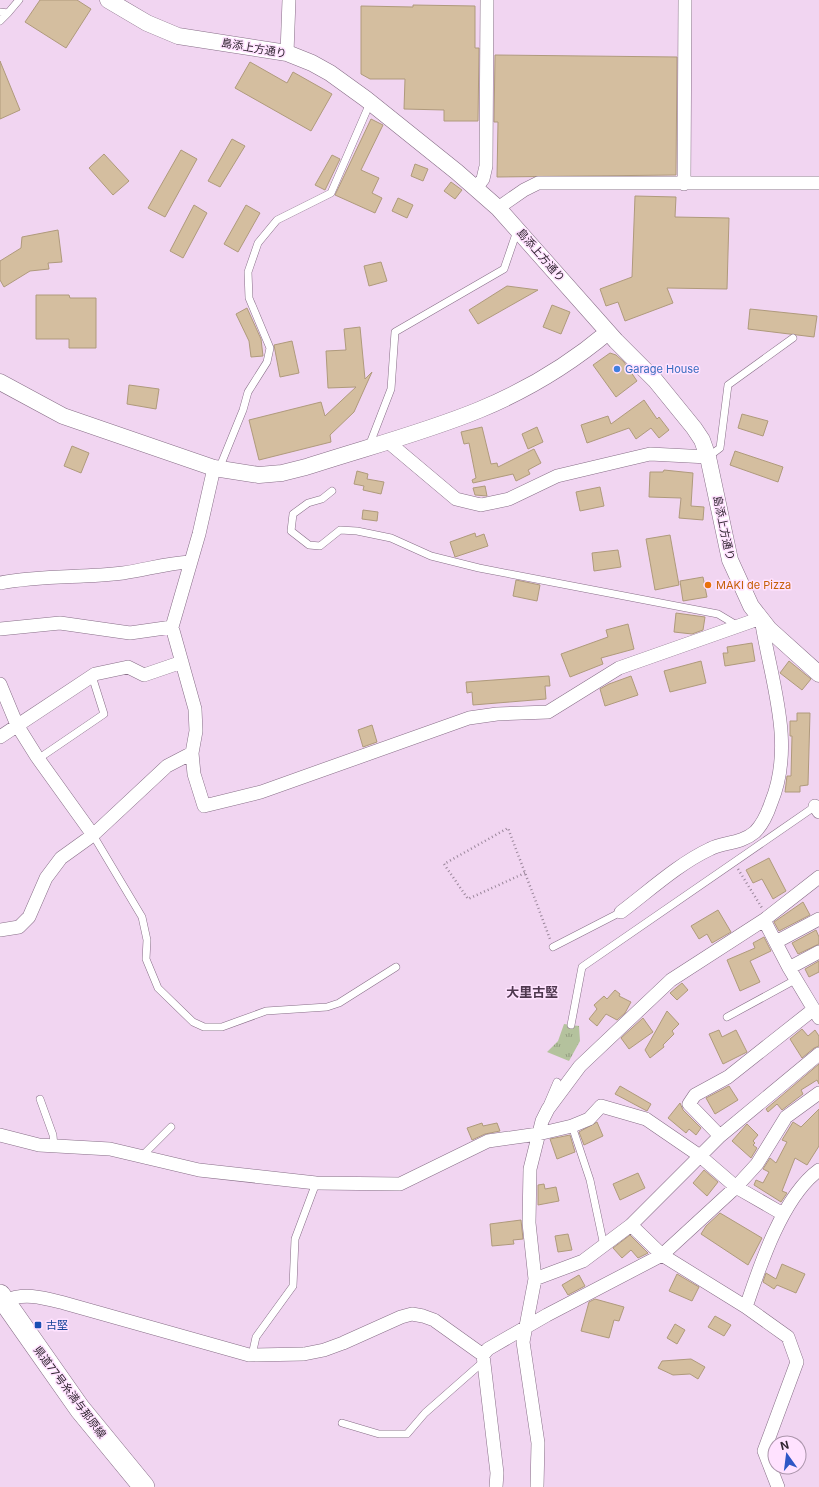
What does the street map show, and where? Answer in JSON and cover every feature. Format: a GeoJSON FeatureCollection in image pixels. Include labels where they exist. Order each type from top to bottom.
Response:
{"type":"FeatureCollection","features":[{"type":"Feature","properties":{"kind":"main road","name":"県道77号糸満与那原線"},"geometry":{"type":"LineString","coordinates":[[2,1298],[80,1409],[144,1487]]}},
{"type":"Feature","properties":{"kind":"street","name":"島添上方通り"},"geometry":{"type":"LineString","coordinates":[[108,0],[147,24],[178,36],[287,53],[330,73],[370,102],[476,188],[498,208],[608,332],[655,380],[687,417],[702,440],[708,458],[730,560],[751,606],[769,629],[819,674]]}},
{"type":"Feature","properties":{"kind":"street"},"geometry":{"type":"LineString","coordinates":[[287,53],[291,22],[289,0]]}},
{"type":"Feature","properties":{"kind":"street"},"geometry":{"type":"LineString","coordinates":[[476,188],[483,179],[486,166],[487,0]]}},
{"type":"Feature","properties":{"kind":"street"},"geometry":{"type":"LineString","coordinates":[[684,184],[685,0]]}},
{"type":"Feature","properties":{"kind":"street"},"geometry":{"type":"LineString","coordinates":[[498,208],[524,190],[538,183],[819,183]]}},
{"type":"Feature","properties":{"kind":"street"},"geometry":{"type":"LineString","coordinates":[[0,382],[63,416],[216,469],[259,475],[282,473],[306,467],[479,410],[520,391],[560,367],[608,332]]}},
{"type":"Feature","properties":{"kind":"street"},"geometry":{"type":"LineString","coordinates":[[387,440],[456,499],[481,505],[509,499],[558,476],[650,454],[708,458]]}},
{"type":"Feature","properties":{"kind":"street"},"geometry":{"type":"LineString","coordinates":[[216,469],[182,596],[172,627],[195,709],[196,731],[192,753],[194,774],[204,806],[261,792],[470,718],[497,714],[548,712],[619,668],[760,618],[780,715],[782,749],[778,786],[768,812],[755,832],[733,844],[711,848],[694,858],[621,912]]}},
{"type":"Feature","properties":{"kind":"street"},"geometry":{"type":"LineString","coordinates":[[0,583],[68,575],[123,572],[177,562],[190,562]]}},
{"type":"Feature","properties":{"kind":"street"},"geometry":{"type":"LineString","coordinates":[[0,629],[60,623],[130,633],[172,627]]}},
{"type":"Feature","properties":{"kind":"street"},"geometry":{"type":"LineString","coordinates":[[0,737],[92,676],[128,667],[144,675],[182,662]]}},
{"type":"Feature","properties":{"kind":"street"},"geometry":{"type":"LineString","coordinates":[[0,684],[17,726],[38,759],[92,835]]}},
{"type":"Feature","properties":{"kind":"street"},"geometry":{"type":"LineString","coordinates":[[0,930],[19,927],[29,916],[46,878],[61,858],[92,835],[168,766],[192,753]]}},
{"type":"Feature","properties":{"kind":"street"},"geometry":{"type":"LineString","coordinates":[[537,1487],[538,1443],[522,1342],[527,1326],[535,1279],[529,1223],[530,1169],[538,1134],[548,1110],[580,1066],[671,980],[766,919],[819,878]]}},
{"type":"Feature","properties":{"kind":"street"},"geometry":{"type":"LineString","coordinates":[[720,1136],[689,1104],[695,1096],[728,1078],[815,1007],[789,968],[766,919]]}},
{"type":"Feature","properties":{"kind":"street"},"geometry":{"type":"LineString","coordinates":[[776,942],[819,919]]}},
{"type":"Feature","properties":{"kind":"street"},"geometry":{"type":"LineString","coordinates":[[789,968],[819,952]]}},
{"type":"Feature","properties":{"kind":"street"},"geometry":{"type":"LineString","coordinates":[[535,1279],[583,1261],[632,1225],[720,1136],[819,1054]]}},
{"type":"Feature","properties":{"kind":"street"},"geometry":{"type":"LineString","coordinates":[[496,1487],[496,1473],[483,1359],[488,1349],[527,1326],[662,1255],[736,1187],[757,1164],[786,1116],[819,1093]]}},
{"type":"Feature","properties":{"kind":"street"},"geometry":{"type":"LineString","coordinates":[[0,1135],[39,1145],[110,1149],[199,1170],[316,1183],[400,1184],[488,1141],[538,1134],[572,1126],[589,1119],[601,1106],[646,1119],[700,1156],[736,1187],[783,1214]]}},
{"type":"Feature","properties":{"kind":"street"},"geometry":{"type":"LineString","coordinates":[[746,1307],[758,1270],[783,1214],[809,1178],[819,1170]]}},
{"type":"Feature","properties":{"kind":"street"},"geometry":{"type":"LineString","coordinates":[[632,1225],[662,1255],[746,1307],[788,1337],[797,1362],[764,1452],[778,1487]]}},
{"type":"Feature","properties":{"kind":"street"},"geometry":{"type":"LineString","coordinates":[[2,1298],[34,1296],[252,1355],[304,1354],[324,1350],[343,1344],[390,1321],[412,1314],[434,1320],[483,1359]]}},
{"type":"Feature","properties":{"kind":"lane"},"geometry":{"type":"LineString","coordinates":[[0,21],[19,0]]}},
{"type":"Feature","properties":{"kind":"lane"},"geometry":{"type":"LineString","coordinates":[[0,12],[8,13]]}},
{"type":"Feature","properties":{"kind":"lane"},"geometry":{"type":"LineString","coordinates":[[216,469],[243,410],[248,392],[267,362],[270,348],[249,298],[248,272],[258,243],[277,220],[331,193],[370,102]]}},
{"type":"Feature","properties":{"kind":"lane"},"geometry":{"type":"LineString","coordinates":[[369,446],[391,389],[395,332],[504,269],[518,229]]}},
{"type":"Feature","properties":{"kind":"lane"},"geometry":{"type":"LineString","coordinates":[[708,458],[720,448],[728,385],[793,338]]}},
{"type":"Feature","properties":{"kind":"lane"},"geometry":{"type":"LineString","coordinates":[[332,491],[322,499],[308,503],[293,514],[291,531],[309,545],[320,546],[340,530],[358,531],[391,538],[431,556],[479,568],[718,614],[738,626]]}},
{"type":"Feature","properties":{"kind":"lane"},"geometry":{"type":"LineString","coordinates":[[38,759],[104,714],[92,676]]}},
{"type":"Feature","properties":{"kind":"lane"},"geometry":{"type":"LineString","coordinates":[[571,1025],[582,967],[734,862],[818,807]]}},
{"type":"Feature","properties":{"kind":"lane"},"geometry":{"type":"LineString","coordinates":[[92,835],[142,917],[147,940],[146,959],[158,988],[193,1022],[204,1027],[222,1027],[266,1011],[327,1007],[340,1003],[396,967]]}},
{"type":"Feature","properties":{"kind":"lane"},"geometry":{"type":"LineString","coordinates":[[747,836],[752,850]]}},
{"type":"Feature","properties":{"kind":"lane"},"geometry":{"type":"LineString","coordinates":[[553,947],[621,912]]}},
{"type":"Feature","properties":{"kind":"lane"},"geometry":{"type":"LineString","coordinates":[[727,1017],[796,980]]}},
{"type":"Feature","properties":{"kind":"lane"},"geometry":{"type":"LineString","coordinates":[[548,1110],[551,1094],[558,1082]]}},
{"type":"Feature","properties":{"kind":"lane"},"geometry":{"type":"LineString","coordinates":[[40,1099],[53,1136],[54,1146]]}},
{"type":"Feature","properties":{"kind":"lane"},"geometry":{"type":"LineString","coordinates":[[572,1126],[590,1180],[604,1246]]}},
{"type":"Feature","properties":{"kind":"lane"},"geometry":{"type":"LineString","coordinates":[[141,1156],[171,1127]]}},
{"type":"Feature","properties":{"kind":"lane"},"geometry":{"type":"LineString","coordinates":[[252,1355],[256,1338],[293,1286],[295,1239],[316,1183]]}},
{"type":"Feature","properties":{"kind":"lane"},"geometry":{"type":"LineString","coordinates":[[342,1423],[380,1434],[407,1434],[425,1413],[483,1359]]}},
{"type":"Feature","properties":{"kind":"path"},"geometry":{"type":"LineString","coordinates":[[525,874],[468,899],[444,864],[508,828],[553,947]]}},
{"type":"Feature","properties":{"kind":"path"},"geometry":{"type":"LineString","coordinates":[[734,862],[766,919]]}},
{"type":"Feature","properties":{"kind":"green space"},"geometry":{"type":"Polygon","coordinates":[[[564,1024],[579,1026],[580,1041],[569,1061],[547,1052],[558,1041],[564,1024]]]}},
{"type":"Feature","properties":{"kind":"building"},"geometry":{"type":"Polygon","coordinates":[[[40,0],[77,0],[91,9],[66,48],[25,22],[40,0]]]}},
{"type":"Feature","properties":{"kind":"building"},"geometry":{"type":"Polygon","coordinates":[[[413,5],[475,6],[475,48],[479,48],[478,121],[444,121],[444,110],[404,109],[405,79],[370,79],[361,74],[361,6],[413,7],[413,5]]]}},
{"type":"Feature","properties":{"kind":"building"},"geometry":{"type":"Polygon","coordinates":[[[495,55],[677,57],[676,175],[497,177],[498,122],[494,122],[495,55]]]}},
{"type":"Feature","properties":{"kind":"building"},"geometry":{"type":"Polygon","coordinates":[[[0,61],[20,110],[0,119],[0,61]]]}},
{"type":"Feature","properties":{"kind":"building"},"geometry":{"type":"Polygon","coordinates":[[[250,62],[287,83],[293,72],[332,94],[311,131],[235,88],[250,62]]]}},
{"type":"Feature","properties":{"kind":"building"},"geometry":{"type":"Polygon","coordinates":[[[371,119],[383,125],[361,170],[379,178],[372,193],[382,198],[375,213],[335,195],[371,119]]]}},
{"type":"Feature","properties":{"kind":"building"},"geometry":{"type":"Polygon","coordinates":[[[232,139],[245,146],[220,187],[208,181],[232,139]]]}},
{"type":"Feature","properties":{"kind":"building"},"geometry":{"type":"Polygon","coordinates":[[[181,150],[197,159],[165,217],[148,208],[181,150]]]}},
{"type":"Feature","properties":{"kind":"building"},"geometry":{"type":"Polygon","coordinates":[[[104,154],[129,181],[113,195],[89,168],[104,154]]]}},
{"type":"Feature","properties":{"kind":"building"},"geometry":{"type":"Polygon","coordinates":[[[332,155],[340,159],[325,190],[315,185],[332,155]]]}},
{"type":"Feature","properties":{"kind":"building"},"geometry":{"type":"Polygon","coordinates":[[[415,164],[428,169],[423,181],[411,176],[415,164]]]}},
{"type":"Feature","properties":{"kind":"building"},"geometry":{"type":"Polygon","coordinates":[[[451,182],[462,190],[455,199],[444,191],[451,182]]]}},
{"type":"Feature","properties":{"kind":"building"},"geometry":{"type":"Polygon","coordinates":[[[635,196],[676,197],[675,217],[729,218],[727,289],[667,288],[673,303],[625,321],[618,302],[606,306],[600,289],[632,277],[635,196]]]}},
{"type":"Feature","properties":{"kind":"building"},"geometry":{"type":"Polygon","coordinates":[[[398,198],[413,205],[407,218],[392,211],[398,198]]]}},
{"type":"Feature","properties":{"kind":"building"},"geometry":{"type":"Polygon","coordinates":[[[194,205],[207,213],[183,258],[170,251],[194,205]]]}},
{"type":"Feature","properties":{"kind":"building"},"geometry":{"type":"Polygon","coordinates":[[[246,205],[260,213],[238,252],[224,244],[246,205]]]}},
{"type":"Feature","properties":{"kind":"building"},"geometry":{"type":"Polygon","coordinates":[[[58,230],[62,262],[48,263],[49,269],[30,271],[4,287],[0,280],[0,261],[21,248],[22,237],[58,230]]]}},
{"type":"Feature","properties":{"kind":"building"},"geometry":{"type":"Polygon","coordinates":[[[381,262],[387,281],[369,286],[364,266],[381,262]]]}},
{"type":"Feature","properties":{"kind":"building"},"geometry":{"type":"Polygon","coordinates":[[[507,286],[538,290],[478,324],[469,310],[507,286]]]}},
{"type":"Feature","properties":{"kind":"building"},"geometry":{"type":"Polygon","coordinates":[[[36,295],[69,295],[70,298],[96,298],[96,348],[69,348],[69,339],[36,339],[36,295]]]}},
{"type":"Feature","properties":{"kind":"building"},"geometry":{"type":"Polygon","coordinates":[[[552,305],[570,312],[561,334],[543,327],[552,305]]]}},
{"type":"Feature","properties":{"kind":"building"},"geometry":{"type":"Polygon","coordinates":[[[247,308],[261,339],[263,356],[251,357],[249,341],[236,314],[247,308]]]}},
{"type":"Feature","properties":{"kind":"building"},"geometry":{"type":"Polygon","coordinates":[[[750,309],[817,316],[814,337],[748,329],[750,309]]]}},
{"type":"Feature","properties":{"kind":"building"},"geometry":{"type":"Polygon","coordinates":[[[360,327],[365,379],[372,372],[354,412],[330,435],[331,442],[259,460],[249,420],[321,402],[325,416],[356,387],[328,388],[326,351],[346,350],[344,329],[360,327]]]}},
{"type":"Feature","properties":{"kind":"building"},"geometry":{"type":"Polygon","coordinates":[[[292,341],[299,373],[280,377],[274,345],[292,341]]]}},
{"type":"Feature","properties":{"kind":"building"},"geometry":{"type":"Polygon","coordinates":[[[610,353],[616,355],[624,362],[637,381],[616,397],[593,365],[610,353]]]}},
{"type":"Feature","properties":{"kind":"building"},"geometry":{"type":"Polygon","coordinates":[[[129,385],[159,389],[156,409],[127,404],[129,385]]]}},
{"type":"Feature","properties":{"kind":"building"},"geometry":{"type":"Polygon","coordinates":[[[644,400],[657,419],[659,417],[669,430],[659,438],[651,428],[636,439],[629,428],[587,443],[581,425],[608,416],[611,424],[644,400]]]}},
{"type":"Feature","properties":{"kind":"building"},"geometry":{"type":"Polygon","coordinates":[[[742,414],[768,421],[763,436],[738,428],[742,414]]]}},
{"type":"Feature","properties":{"kind":"building"},"geometry":{"type":"Polygon","coordinates":[[[482,427],[491,464],[497,463],[498,467],[534,449],[541,463],[528,470],[530,474],[516,481],[513,474],[473,483],[472,480],[476,478],[469,443],[464,444],[461,432],[482,427]]]}},
{"type":"Feature","properties":{"kind":"building"},"geometry":{"type":"Polygon","coordinates":[[[537,427],[543,442],[528,449],[522,434],[537,427]]]}},
{"type":"Feature","properties":{"kind":"building"},"geometry":{"type":"Polygon","coordinates":[[[72,446],[89,453],[81,473],[64,466],[72,446]]]}},
{"type":"Feature","properties":{"kind":"building"},"geometry":{"type":"Polygon","coordinates":[[[735,451],[783,467],[778,482],[730,465],[735,451]]]}},
{"type":"Feature","properties":{"kind":"building"},"geometry":{"type":"Polygon","coordinates":[[[664,470],[693,473],[691,506],[704,507],[703,520],[679,518],[681,498],[649,497],[650,472],[663,472],[664,470]]]}},
{"type":"Feature","properties":{"kind":"building"},"geometry":{"type":"Polygon","coordinates":[[[357,471],[368,474],[367,479],[384,482],[381,494],[363,490],[364,486],[354,484],[357,471]]]}},
{"type":"Feature","properties":{"kind":"building"},"geometry":{"type":"Polygon","coordinates":[[[485,486],[487,496],[475,495],[473,488],[485,486]]]}},
{"type":"Feature","properties":{"kind":"building"},"geometry":{"type":"Polygon","coordinates":[[[600,487],[604,506],[580,511],[576,492],[600,487]]]}},
{"type":"Feature","properties":{"kind":"building"},"geometry":{"type":"Polygon","coordinates":[[[363,510],[378,512],[377,521],[362,519],[363,510]]]}},
{"type":"Feature","properties":{"kind":"building"},"geometry":{"type":"Polygon","coordinates":[[[475,533],[476,537],[484,534],[488,546],[455,557],[450,542],[475,533]]]}},
{"type":"Feature","properties":{"kind":"building"},"geometry":{"type":"Polygon","coordinates":[[[670,535],[679,585],[655,590],[646,539],[670,535]]]}},
{"type":"Feature","properties":{"kind":"building"},"geometry":{"type":"Polygon","coordinates":[[[618,550],[621,567],[594,571],[592,553],[618,550]]]}},
{"type":"Feature","properties":{"kind":"building"},"geometry":{"type":"Polygon","coordinates":[[[703,577],[707,597],[683,601],[680,581],[703,577]]]}},
{"type":"Feature","properties":{"kind":"building"},"geometry":{"type":"Polygon","coordinates":[[[516,580],[540,585],[537,601],[513,596],[516,580]]]}},
{"type":"Feature","properties":{"kind":"building"},"geometry":{"type":"Polygon","coordinates":[[[676,613],[705,617],[703,630],[692,634],[674,632],[676,613]]]}},
{"type":"Feature","properties":{"kind":"building"},"geometry":{"type":"Polygon","coordinates":[[[628,624],[634,649],[601,658],[603,664],[570,677],[561,654],[608,637],[606,630],[628,624]]]}},
{"type":"Feature","properties":{"kind":"building"},"geometry":{"type":"Polygon","coordinates":[[[752,643],[755,661],[725,666],[723,653],[728,653],[727,647],[752,643]]]}},
{"type":"Feature","properties":{"kind":"building"},"geometry":{"type":"Polygon","coordinates":[[[701,661],[706,683],[670,692],[664,671],[701,661]]]}},
{"type":"Feature","properties":{"kind":"building"},"geometry":{"type":"Polygon","coordinates":[[[789,661],[811,679],[802,690],[780,673],[789,661]]]}},
{"type":"Feature","properties":{"kind":"building"},"geometry":{"type":"Polygon","coordinates":[[[549,676],[550,686],[545,686],[546,699],[473,705],[472,692],[467,693],[466,682],[549,676]]]}},
{"type":"Feature","properties":{"kind":"building"},"geometry":{"type":"Polygon","coordinates":[[[631,676],[638,695],[605,706],[600,689],[631,676]]]}},
{"type":"Feature","properties":{"kind":"building"},"geometry":{"type":"Polygon","coordinates":[[[797,713],[810,713],[808,785],[800,786],[800,792],[785,792],[787,776],[791,776],[792,736],[790,736],[790,721],[797,721],[797,713]]]}},
{"type":"Feature","properties":{"kind":"building"},"geometry":{"type":"Polygon","coordinates":[[[372,725],[377,742],[363,747],[358,730],[372,725]]]}},
{"type":"Feature","properties":{"kind":"building"},"geometry":{"type":"Polygon","coordinates":[[[769,858],[786,891],[773,899],[762,879],[753,883],[746,870],[769,858]]]}},
{"type":"Feature","properties":{"kind":"building"},"geometry":{"type":"Polygon","coordinates":[[[803,902],[810,915],[779,931],[774,922],[803,902]]]}},
{"type":"Feature","properties":{"kind":"building"},"geometry":{"type":"Polygon","coordinates":[[[718,910],[731,932],[712,943],[707,934],[699,939],[691,926],[718,910]]]}},
{"type":"Feature","properties":{"kind":"building"},"geometry":{"type":"Polygon","coordinates":[[[816,930],[819,937],[819,944],[798,954],[792,943],[816,930]]]}},
{"type":"Feature","properties":{"kind":"building"},"geometry":{"type":"Polygon","coordinates":[[[764,937],[771,951],[750,961],[760,982],[740,991],[727,960],[755,948],[753,943],[764,937]]]}},
{"type":"Feature","properties":{"kind":"building"},"geometry":{"type":"Polygon","coordinates":[[[819,961],[819,972],[809,977],[805,969],[819,961]]]}},
{"type":"Feature","properties":{"kind":"building"},"geometry":{"type":"Polygon","coordinates":[[[682,983],[688,990],[677,1000],[670,993],[682,983]]]}},
{"type":"Feature","properties":{"kind":"building"},"geometry":{"type":"Polygon","coordinates":[[[615,990],[620,994],[619,996],[631,1002],[625,1013],[617,1020],[606,1014],[597,1026],[589,1019],[597,1009],[594,1005],[604,996],[607,999],[615,990]]]}},
{"type":"Feature","properties":{"kind":"building"},"geometry":{"type":"Polygon","coordinates":[[[667,1011],[679,1024],[672,1031],[674,1034],[663,1045],[664,1047],[650,1058],[645,1050],[667,1011]]]}},
{"type":"Feature","properties":{"kind":"building"},"geometry":{"type":"Polygon","coordinates":[[[643,1018],[653,1032],[629,1049],[621,1038],[643,1018]]]}},
{"type":"Feature","properties":{"kind":"building"},"geometry":{"type":"Polygon","coordinates":[[[802,1029],[808,1036],[815,1030],[819,1036],[819,1046],[814,1048],[802,1058],[790,1039],[802,1029]]]}},
{"type":"Feature","properties":{"kind":"building"},"geometry":{"type":"Polygon","coordinates":[[[719,1030],[722,1037],[736,1030],[747,1052],[723,1064],[709,1034],[719,1030]]]}},
{"type":"Feature","properties":{"kind":"building"},"geometry":{"type":"Polygon","coordinates":[[[819,1064],[819,1084],[817,1080],[801,1090],[803,1094],[782,1110],[777,1104],[768,1112],[766,1109],[819,1064]]]}},
{"type":"Feature","properties":{"kind":"building"},"geometry":{"type":"Polygon","coordinates":[[[620,1086],[651,1104],[647,1111],[615,1094],[620,1086]]]}},
{"type":"Feature","properties":{"kind":"building"},"geometry":{"type":"Polygon","coordinates":[[[729,1086],[738,1100],[715,1114],[706,1098],[729,1086]]]}},
{"type":"Feature","properties":{"kind":"building"},"geometry":{"type":"Polygon","coordinates":[[[680,1103],[683,1110],[701,1128],[696,1135],[689,1129],[686,1133],[668,1118],[680,1103]]]}},
{"type":"Feature","properties":{"kind":"building"},"geometry":{"type":"Polygon","coordinates":[[[819,1109],[819,1146],[807,1165],[795,1158],[782,1191],[787,1193],[781,1202],[754,1185],[756,1180],[763,1183],[769,1172],[763,1169],[770,1158],[776,1163],[787,1142],[782,1140],[793,1122],[801,1127],[819,1109]]]}},
{"type":"Feature","properties":{"kind":"building"},"geometry":{"type":"Polygon","coordinates":[[[597,1122],[603,1136],[584,1145],[579,1132],[597,1122]]]}},
{"type":"Feature","properties":{"kind":"building"},"geometry":{"type":"Polygon","coordinates":[[[482,1123],[483,1126],[497,1123],[500,1131],[485,1134],[472,1140],[467,1128],[482,1123]]]}},
{"type":"Feature","properties":{"kind":"building"},"geometry":{"type":"Polygon","coordinates":[[[747,1124],[758,1135],[753,1141],[755,1143],[753,1145],[757,1148],[751,1158],[732,1141],[747,1124]]]}},
{"type":"Feature","properties":{"kind":"building"},"geometry":{"type":"Polygon","coordinates":[[[570,1135],[575,1152],[557,1159],[550,1139],[570,1135]]]}},
{"type":"Feature","properties":{"kind":"building"},"geometry":{"type":"Polygon","coordinates":[[[704,1170],[718,1182],[707,1196],[693,1183],[704,1170]]]}},
{"type":"Feature","properties":{"kind":"building"},"geometry":{"type":"Polygon","coordinates":[[[638,1173],[645,1188],[620,1200],[613,1184],[638,1173]]]}},
{"type":"Feature","properties":{"kind":"building"},"geometry":{"type":"Polygon","coordinates":[[[544,1184],[545,1189],[556,1187],[559,1201],[538,1205],[538,1185],[544,1184]]]}},
{"type":"Feature","properties":{"kind":"building"},"geometry":{"type":"Polygon","coordinates":[[[720,1213],[762,1238],[748,1265],[701,1234],[706,1226],[720,1213]]]}},
{"type":"Feature","properties":{"kind":"building"},"geometry":{"type":"Polygon","coordinates":[[[521,1220],[523,1239],[513,1240],[514,1244],[492,1246],[490,1224],[521,1220]]]}},
{"type":"Feature","properties":{"kind":"building"},"geometry":{"type":"Polygon","coordinates":[[[568,1234],[572,1250],[558,1252],[555,1236],[568,1234]]]}},
{"type":"Feature","properties":{"kind":"building"},"geometry":{"type":"Polygon","coordinates":[[[630,1235],[648,1253],[638,1258],[631,1250],[622,1258],[613,1248],[630,1235]]]}},
{"type":"Feature","properties":{"kind":"building"},"geometry":{"type":"Polygon","coordinates":[[[782,1264],[805,1274],[796,1293],[777,1285],[774,1289],[763,1282],[766,1273],[776,1279],[782,1264]]]}},
{"type":"Feature","properties":{"kind":"building"},"geometry":{"type":"Polygon","coordinates":[[[677,1274],[699,1287],[692,1301],[669,1291],[677,1274]]]}},
{"type":"Feature","properties":{"kind":"building"},"geometry":{"type":"Polygon","coordinates":[[[579,1275],[585,1286],[568,1295],[562,1285],[579,1275]]]}},
{"type":"Feature","properties":{"kind":"building"},"geometry":{"type":"Polygon","coordinates":[[[595,1299],[624,1307],[619,1321],[614,1320],[609,1338],[581,1331],[589,1302],[595,1299]]]}},
{"type":"Feature","properties":{"kind":"building"},"geometry":{"type":"Polygon","coordinates":[[[715,1316],[731,1325],[724,1336],[708,1327],[715,1316]]]}},
{"type":"Feature","properties":{"kind":"building"},"geometry":{"type":"Polygon","coordinates":[[[675,1324],[685,1330],[677,1344],[667,1338],[675,1324]]]}},
{"type":"Feature","properties":{"kind":"building"},"geometry":{"type":"Polygon","coordinates":[[[691,1359],[705,1367],[698,1379],[690,1374],[673,1375],[658,1368],[662,1361],[691,1359]]]}},
{"type":"Feature","properties":{"kind":"place","name":"Garage House"},"geometry":{"type":"Point","coordinates":[617,369]}},
{"type":"Feature","properties":{"kind":"place","name":"MAKI de Pizza"},"geometry":{"type":"Point","coordinates":[708,585]}},
{"type":"Feature","properties":{"kind":"place","name":"古堅"},"geometry":{"type":"Point","coordinates":[38,1325]}},
{"type":"Feature","properties":{"kind":"district","name":"大里古堅"},"geometry":{"type":"Point","coordinates":[532,992]}}]}
